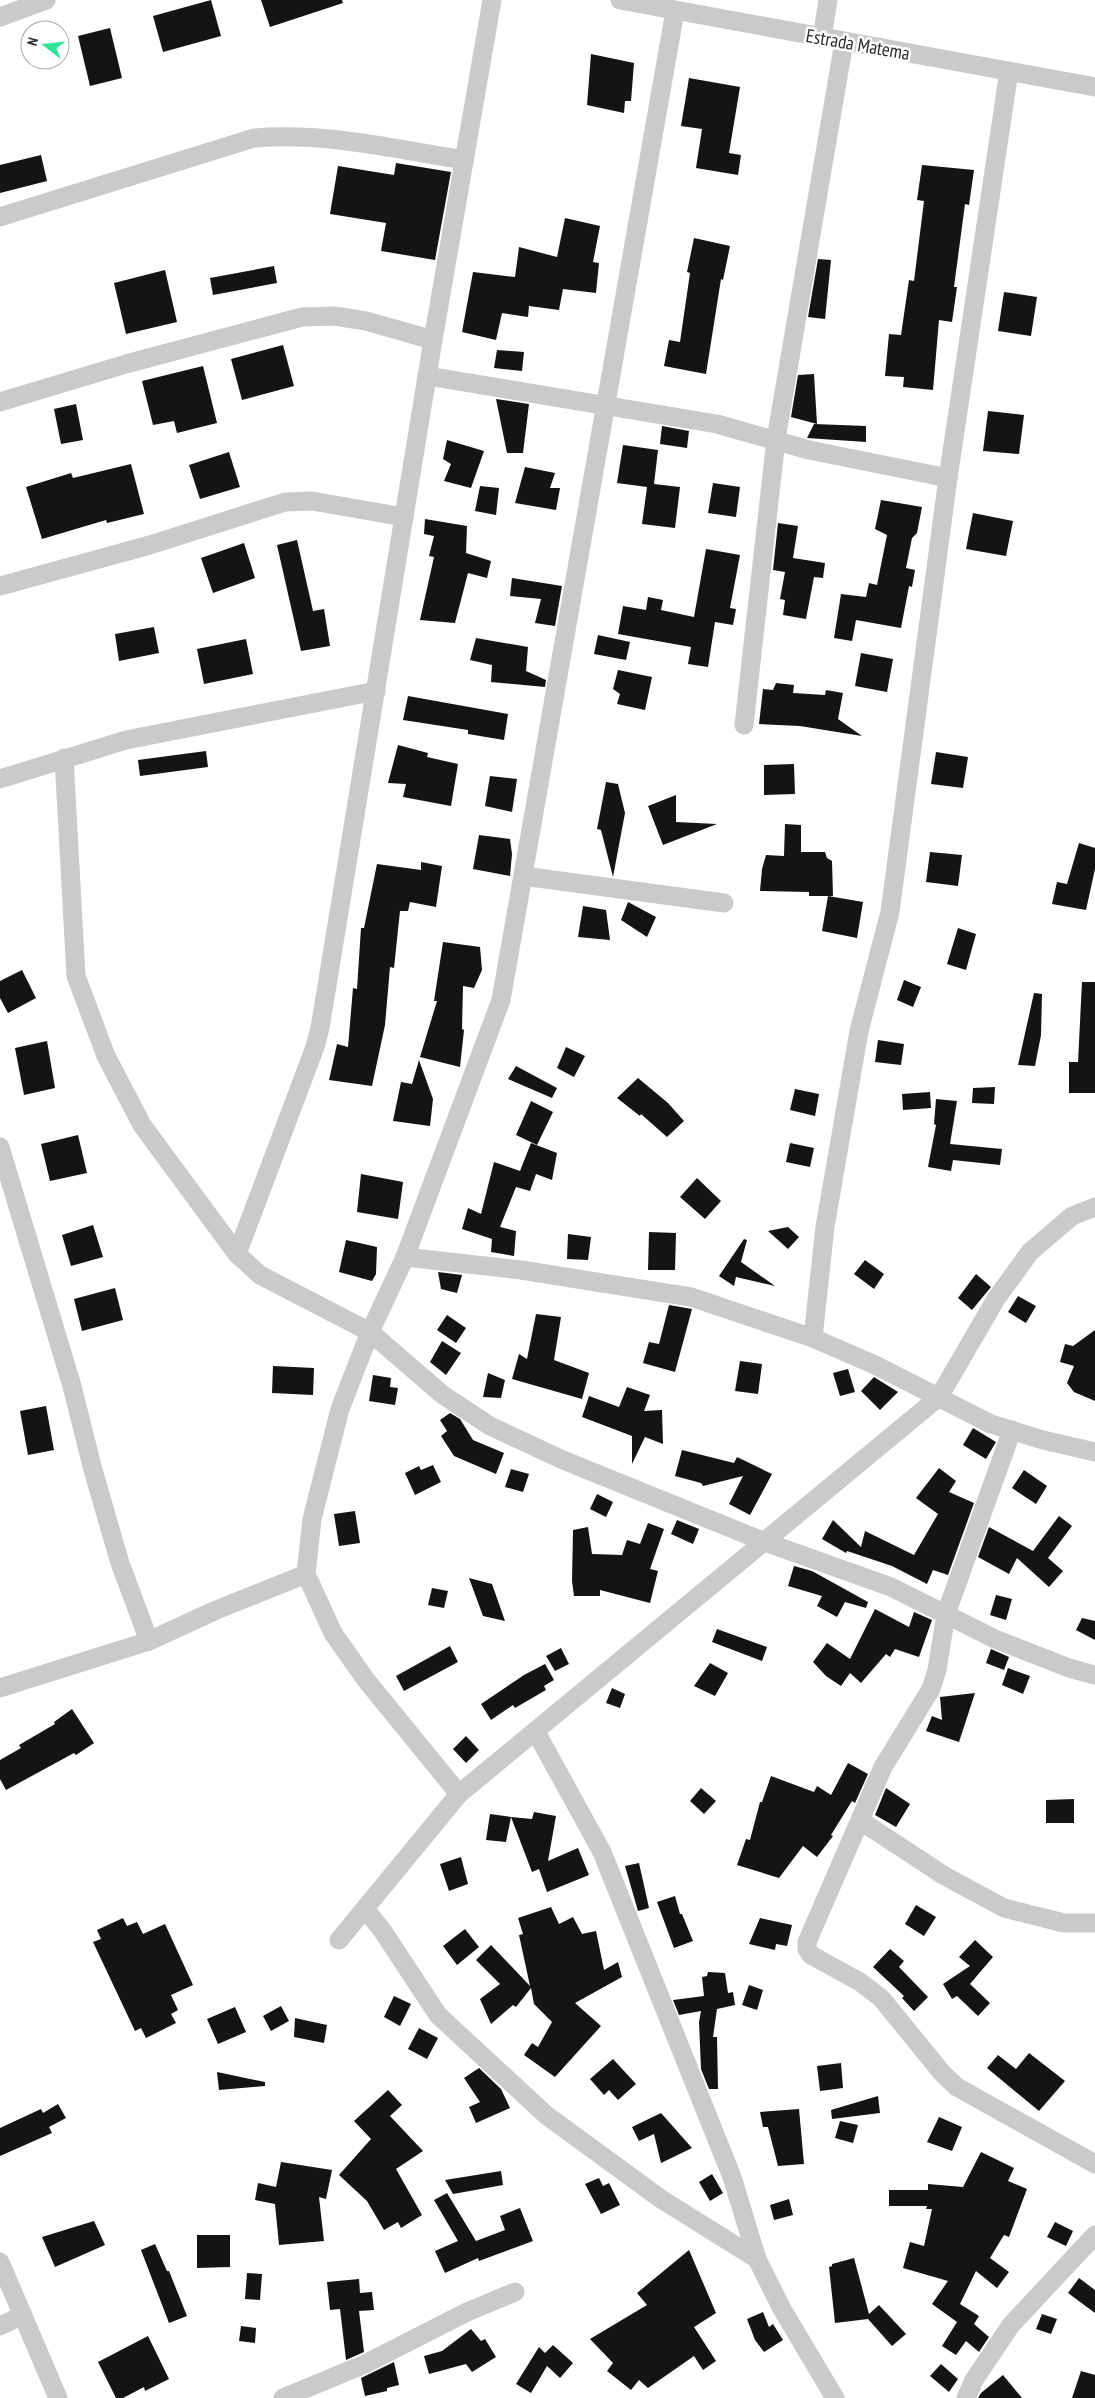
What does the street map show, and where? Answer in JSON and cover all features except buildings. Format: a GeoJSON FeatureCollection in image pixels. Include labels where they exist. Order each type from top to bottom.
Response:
{"type":"FeatureCollection","features":[{"type":"Feature","properties":{"kind":"street"},"geometry":{"type":"LineString","coordinates":[[0,17],[46,0]]}},
{"type":"Feature","properties":{"kind":"street"},"geometry":{"type":"LineString","coordinates":[[237,1254],[315,1047],[320,1028],[433,340],[492,0]]}},
{"type":"Feature","properties":{"kind":"street","name":"Estrada Matema"},"geometry":{"type":"LineString","coordinates":[[620,0],[1095,87]]}},
{"type":"Feature","properties":{"kind":"street"},"geometry":{"type":"LineString","coordinates":[[822,38],[828,0]]}},
{"type":"Feature","properties":{"kind":"street"},"geometry":{"type":"LineString","coordinates":[[459,1794],[366,1680],[333,1633],[306,1574],[312,1519],[340,1409],[370,1332],[405,1258],[501,1000],[675,11]]}},
{"type":"Feature","properties":{"kind":"street"},"geometry":{"type":"LineString","coordinates":[[744,725],[776,439],[844,42]]}},
{"type":"Feature","properties":{"kind":"street"},"geometry":{"type":"LineString","coordinates":[[813,1338],[825,1227],[859,1032],[890,912],[948,478],[1010,71]]}},
{"type":"Feature","properties":{"kind":"street"},"geometry":{"type":"LineString","coordinates":[[0,218],[254,138],[287,136],[338,139],[464,160]]}},
{"type":"Feature","properties":{"kind":"street"},"geometry":{"type":"LineString","coordinates":[[0,402],[126,364],[302,317],[334,316],[366,321],[433,340]]}},
{"type":"Feature","properties":{"kind":"street"},"geometry":{"type":"LineString","coordinates":[[427,376],[606,404],[717,424],[776,439],[809,450],[948,478]]}},
{"type":"Feature","properties":{"kind":"street"},"geometry":{"type":"LineString","coordinates":[[0,586],[150,545],[285,502],[312,501],[404,517]]}},
{"type":"Feature","properties":{"kind":"street"},"geometry":{"type":"LineString","coordinates":[[1,776],[126,740],[376,691]]}},
{"type":"Feature","properties":{"kind":"street"},"geometry":{"type":"LineString","coordinates":[[64,758],[76,976],[106,1056],[142,1125],[237,1254],[260,1275],[370,1332],[443,1395],[490,1426],[563,1460],[765,1542],[891,1587],[995,1639],[1069,1668],[1095,1675]]}},
{"type":"Feature","properties":{"kind":"street"},"geometry":{"type":"LineString","coordinates":[[523,876],[724,902]]}},
{"type":"Feature","properties":{"kind":"street"},"geometry":{"type":"LineString","coordinates":[[0,1147],[3,1172],[72,1386],[93,1470],[120,1563],[149,1641]]}},
{"type":"Feature","properties":{"kind":"street"},"geometry":{"type":"LineString","coordinates":[[340,1940],[459,1794],[940,1397],[996,1299],[1030,1252],[1072,1216],[1095,1207]]}},
{"type":"Feature","properties":{"kind":"street"},"geometry":{"type":"LineString","coordinates":[[405,1258],[521,1270],[691,1297],[813,1338],[875,1365],[991,1424],[1095,1452]]}},
{"type":"Feature","properties":{"kind":"street"},"geometry":{"type":"LineString","coordinates":[[1012,1430],[946,1614],[937,1670],[931,1689],[894,1746],[872,1790],[861,1821],[807,1942],[807,1949],[811,1954],[860,1982],[881,1998],[943,2074],[957,2087],[1095,2164]]}},
{"type":"Feature","properties":{"kind":"street"},"geometry":{"type":"LineString","coordinates":[[0,1688],[149,1641],[214,1611],[306,1574]]}},
{"type":"Feature","properties":{"kind":"street"},"geometry":{"type":"LineString","coordinates":[[536,1732],[602,1852],[732,2177],[757,2259],[782,2308],[835,2398]]}},
{"type":"Feature","properties":{"kind":"street"},"geometry":{"type":"LineString","coordinates":[[861,1821],[943,1875],[1004,1908],[1064,1922],[1095,1923]]}},
{"type":"Feature","properties":{"kind":"street"},"geometry":{"type":"LineString","coordinates":[[365,1909],[382,1930],[438,2015],[546,2115],[661,2199],[757,2259]]}},
{"type":"Feature","properties":{"kind":"street"},"geometry":{"type":"LineString","coordinates":[[966,2398],[974,2380],[1011,2324],[1095,2235]]}},
{"type":"Feature","properties":{"kind":"street"},"geometry":{"type":"LineString","coordinates":[[0,2262],[58,2398]]}},
{"type":"Feature","properties":{"kind":"street"},"geometry":{"type":"LineString","coordinates":[[283,2398],[365,2364],[467,2312],[515,2292]]}},
{"type":"Feature","properties":{"kind":"street"},"geometry":{"type":"LineString","coordinates":[[0,2326],[23,2315]]}}]}
